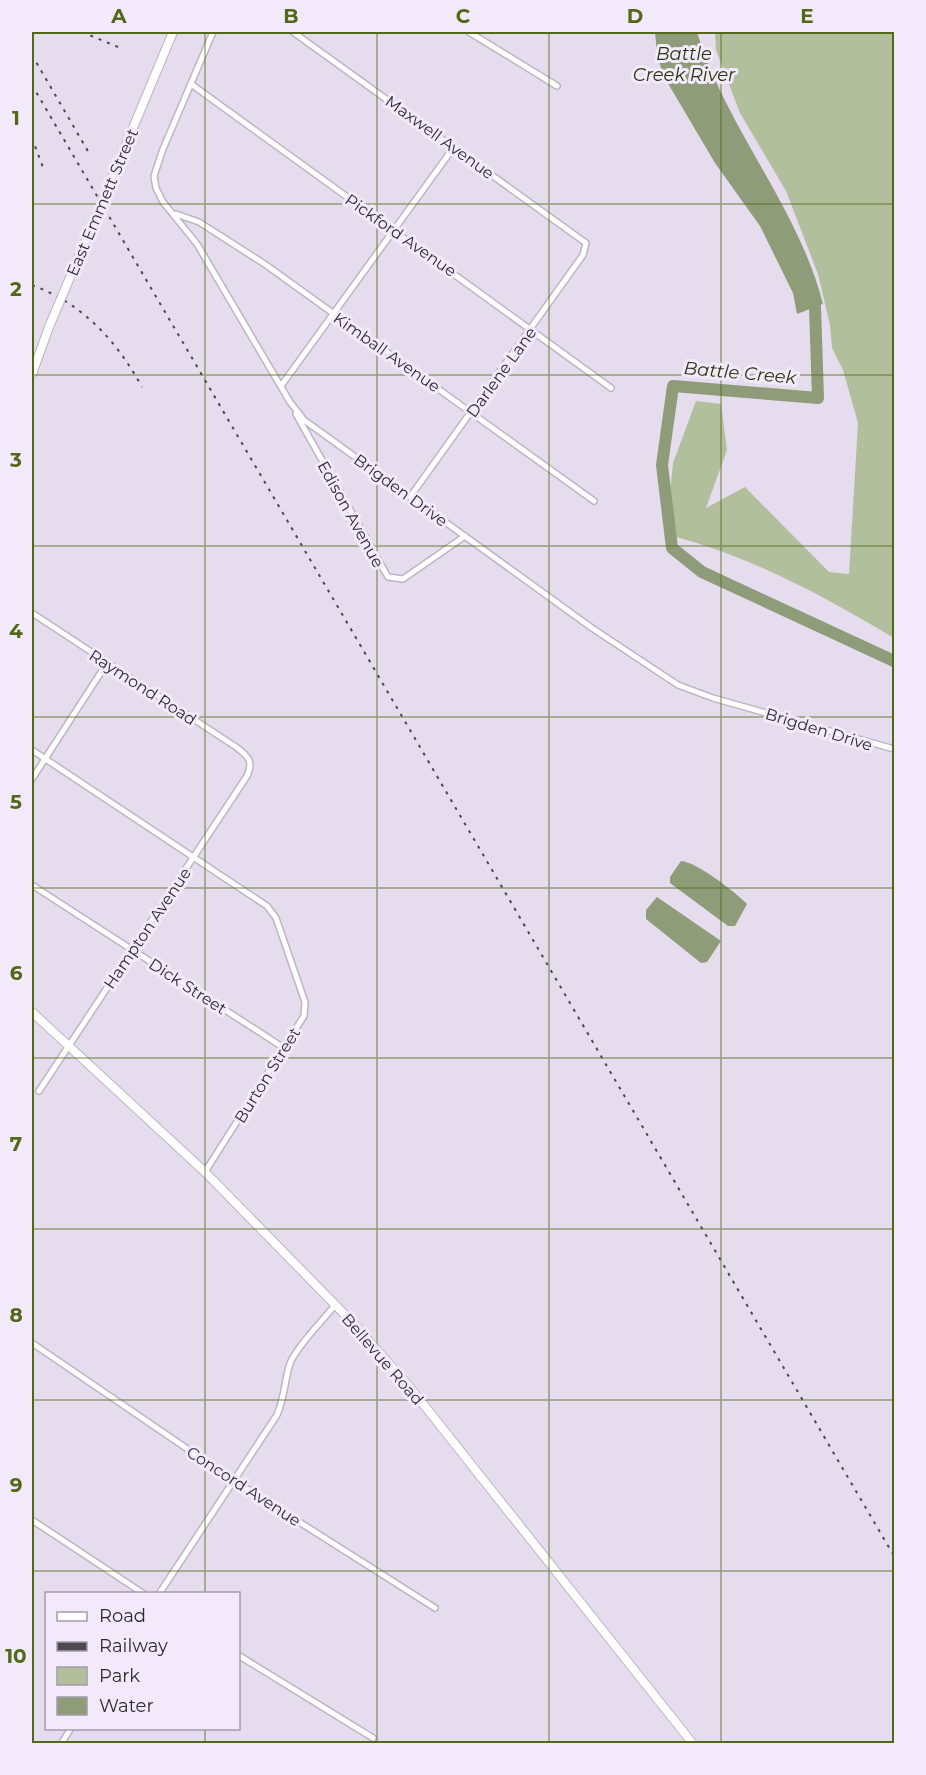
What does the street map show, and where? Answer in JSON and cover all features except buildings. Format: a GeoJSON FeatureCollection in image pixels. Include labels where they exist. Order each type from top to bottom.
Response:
{"type":"FeatureCollection","features":[{"type":"Feature","properties":{"kind":"street","name":"East Emmett Street"},"geometry":{"type":"LineString","coordinates":[[32,374],[49,327],[173,32]]}},
{"type":"Feature","properties":{"kind":"street","name":"Brigden Drive"},"geometry":{"type":"LineString","coordinates":[[213,32],[154,176],[163,202],[175,213],[197,244],[280,386],[304,420],[592,628],[678,685],[713,698],[894,750]]}},
{"type":"Feature","properties":{"kind":"street","name":"Maxwell Avenue"},"geometry":{"type":"LineString","coordinates":[[293,32],[586,243]]}},
{"type":"Feature","properties":{"kind":"street"},"geometry":{"type":"LineString","coordinates":[[471,32],[557,86]]}},
{"type":"Feature","properties":{"kind":"street","name":"Pickford Avenue"},"geometry":{"type":"LineString","coordinates":[[191,84],[611,388]]}},
{"type":"Feature","properties":{"kind":"street"},"geometry":{"type":"LineString","coordinates":[[280,386],[334,315],[393,229],[454,147]]}},
{"type":"Feature","properties":{"kind":"street","name":"Kimball Avenue"},"geometry":{"type":"LineString","coordinates":[[175,213],[199,222],[228,240],[594,501]]}},
{"type":"Feature","properties":{"kind":"street","name":"Darlene Lane"},"geometry":{"type":"LineString","coordinates":[[410,497],[584,255],[586,243]]}},
{"type":"Feature","properties":{"kind":"street","name":"Edison Avenue"},"geometry":{"type":"LineString","coordinates":[[290,402],[388,577],[403,579],[465,536]]}},
{"type":"Feature","properties":{"kind":"street","name":"Raymond Road"},"geometry":{"type":"LineString","coordinates":[[32,613],[236,747],[249,757],[251,764]]}},
{"type":"Feature","properties":{"kind":"street"},"geometry":{"type":"LineString","coordinates":[[32,779],[107,663]]}},
{"type":"Feature","properties":{"kind":"street"},"geometry":{"type":"LineString","coordinates":[[32,750],[194,857]]}},
{"type":"Feature","properties":{"kind":"street","name":"Hampton Avenue"},"geometry":{"type":"LineString","coordinates":[[39,1091],[247,776],[251,764]]}},
{"type":"Feature","properties":{"kind":"street","name":"Burton Street"},"geometry":{"type":"LineString","coordinates":[[194,857],[267,906],[276,918],[305,1006],[304,1016],[205,1172]]}},
{"type":"Feature","properties":{"kind":"street","name":"Dick Street"},"geometry":{"type":"LineString","coordinates":[[32,885],[284,1048]]}},
{"type":"Feature","properties":{"kind":"street","name":"Bellevue Road"},"geometry":{"type":"LineString","coordinates":[[32,1012],[205,1172],[335,1305],[412,1390],[693,1743]]}},
{"type":"Feature","properties":{"kind":"street"},"geometry":{"type":"LineString","coordinates":[[160,1592],[277,1415],[292,1360],[335,1305]]}},
{"type":"Feature","properties":{"kind":"street","name":"Concord Avenue"},"geometry":{"type":"LineString","coordinates":[[32,1343],[233,1480],[435,1608]]}},
{"type":"Feature","properties":{"kind":"street"},"geometry":{"type":"LineString","coordinates":[[32,1520],[142,1592]]}},
{"type":"Feature","properties":{"kind":"street"},"geometry":{"type":"LineString","coordinates":[[240,1656],[373,1738]]}},
{"type":"Feature","properties":{"kind":"street"},"geometry":{"type":"LineString","coordinates":[[61,1743],[70,1730]]}},
{"type":"Feature","properties":{"kind":"green space"},"geometry":{"type":"Polygon","coordinates":[[[715,32],[894,32],[894,638],[842,608],[761,567],[676,537],[669,504],[673,463],[696,401],[721,404],[727,450],[706,508],[745,487],[829,572],[849,574],[858,423],[843,370],[832,348],[830,325],[818,274],[786,191],[740,113],[716,50],[715,32]]]}},
{"type":"Feature","properties":{"kind":"water","name":"Battle Creek River"},"geometry":{"type":"Polygon","coordinates":[[[655,32],[697,32],[725,101],[797,234],[812,268],[823,304],[797,314],[793,293],[760,226],[715,163],[663,75],[657,54],[655,32]]]}},
{"type":"Feature","properties":{"kind":"water"},"geometry":{"type":"Polygon","coordinates":[[[681,861],[706,872],[747,904],[735,926],[728,926],[670,883],[670,877],[681,861]]]}},
{"type":"Feature","properties":{"kind":"water"},"geometry":{"type":"Polygon","coordinates":[[[657,897],[721,941],[707,962],[701,963],[646,919],[646,910],[657,897]]]}},
{"type":"Feature","properties":{"kind":"waterway","name":"Battle Creek"},"geometry":{"type":"LineString","coordinates":[[809,294],[815,307],[818,398],[673,386],[662,465],[672,548],[702,572],[894,661]]}},
{"type":"Feature","properties":{"kind":"railway"},"geometry":{"type":"LineString","coordinates":[[82,32],[118,47]]}},
{"type":"Feature","properties":{"kind":"railway"},"geometry":{"type":"LineString","coordinates":[[32,55],[89,153]]}},
{"type":"Feature","properties":{"kind":"railway"},"geometry":{"type":"LineString","coordinates":[[32,85],[894,1556]]}},
{"type":"Feature","properties":{"kind":"railway"},"geometry":{"type":"LineString","coordinates":[[32,138],[44,170]]}},
{"type":"Feature","properties":{"kind":"railway"},"geometry":{"type":"LineString","coordinates":[[32,285],[67,302],[82,313],[109,339],[142,387]]}}]}
